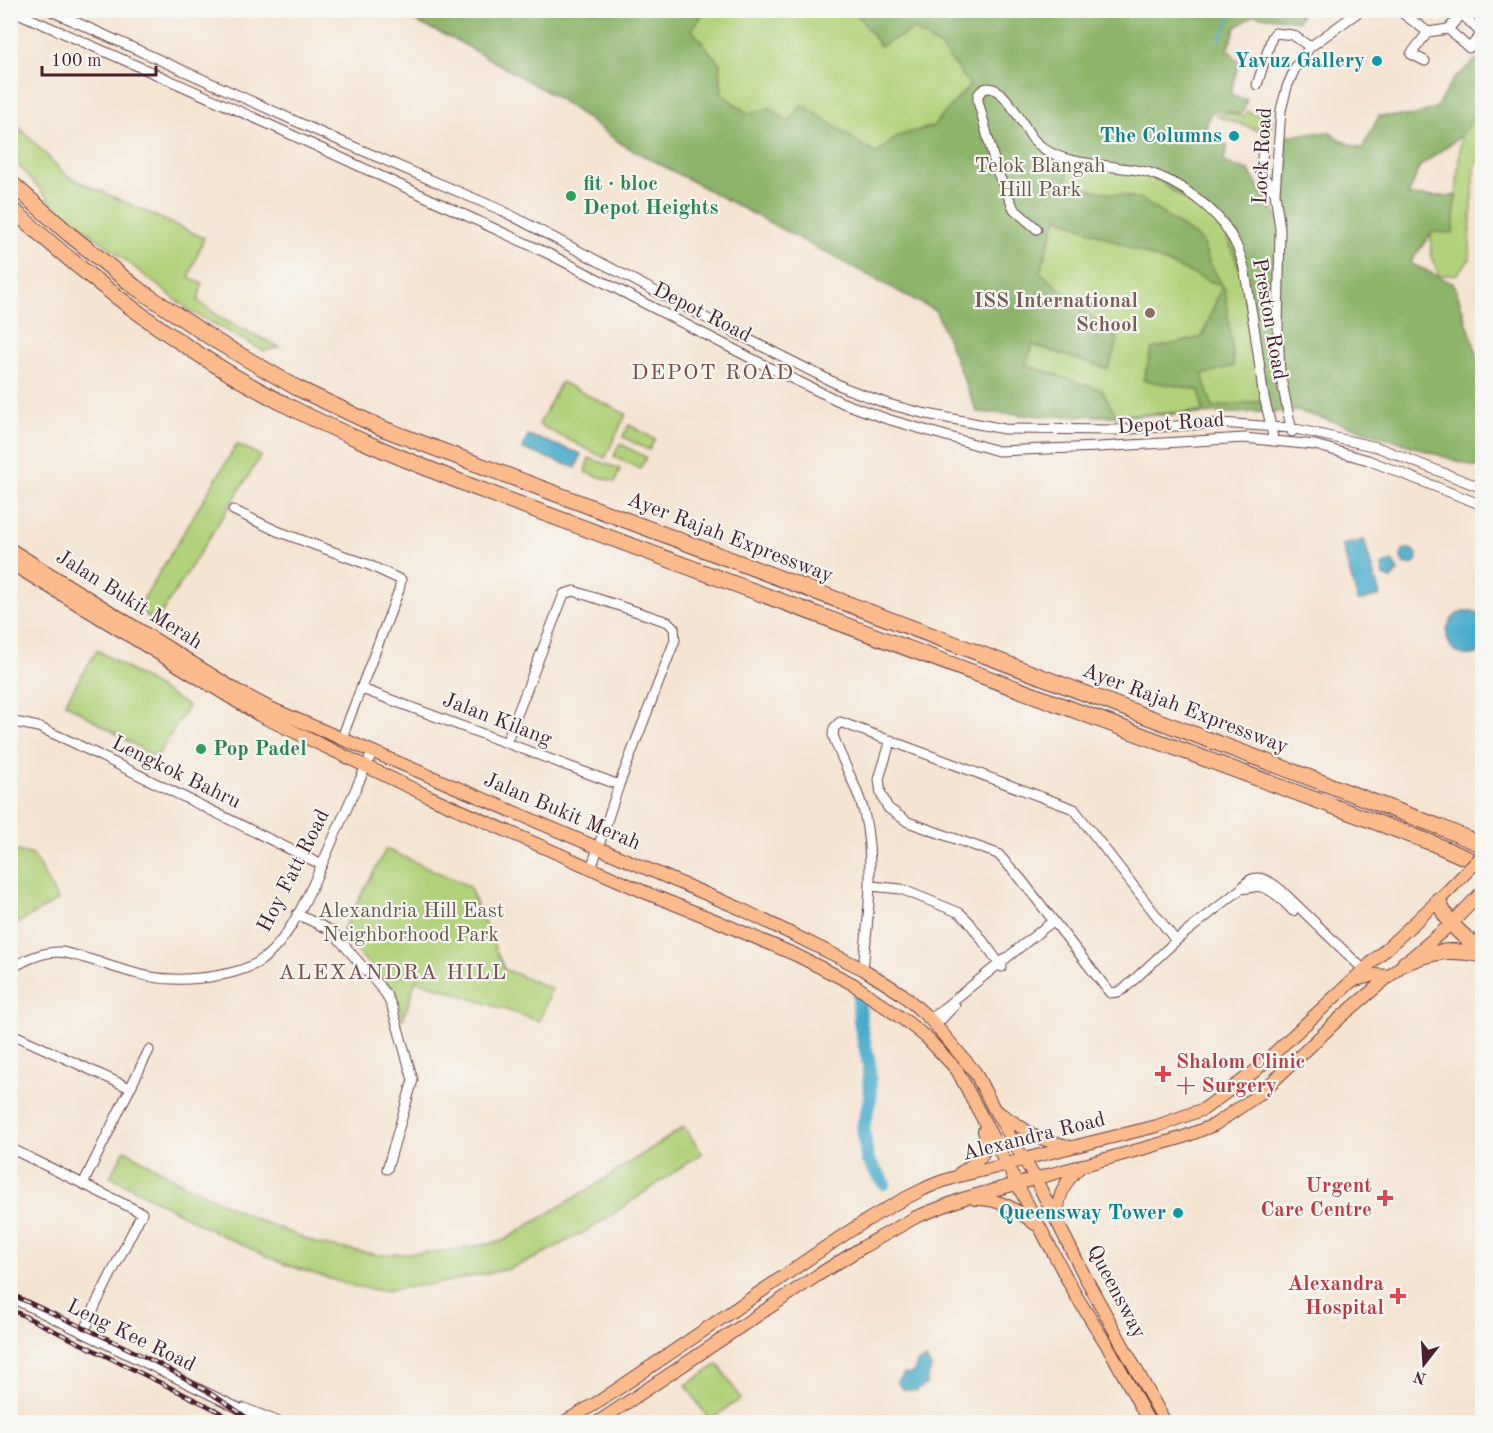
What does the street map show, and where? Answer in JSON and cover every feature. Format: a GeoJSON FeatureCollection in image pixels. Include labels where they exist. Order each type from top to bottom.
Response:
{"type":"FeatureCollection","features":[{"type":"Feature","properties":{"kind":"highway","name":"Ayer Rajah Expressway"},"geometry":{"type":"LineString","coordinates":[[10,182],[69,234],[135,287],[207,335],[297,387],[384,429],[1440,826],[1482,845]]}},
{"type":"Feature","properties":{"kind":"highway","name":"Ayer Rajah Expressway"},"geometry":{"type":"LineString","coordinates":[[10,207],[55,248],[125,303],[205,357],[287,405],[378,448],[500,497],[1432,843],[1482,865]]}},
{"type":"Feature","properties":{"kind":"highway"},"geometry":{"type":"LineString","coordinates":[[1440,898],[1472,942],[1482,949]]}},
{"type":"Feature","properties":{"kind":"highway"},"geometry":{"type":"LineString","coordinates":[[1405,963],[1423,955],[1444,951],[1482,955]]}},
{"type":"Feature","properties":{"kind":"main road","name":"Jalan Bukit Merah"},"geometry":{"type":"LineString","coordinates":[[10,549],[236,690],[270,708],[781,928],[863,969],[902,994],[933,1022],[975,1072],[1035,1178]]}},
{"type":"Feature","properties":{"kind":"main road","name":"Jalan Bukit Merah"},"geometry":{"type":"LineString","coordinates":[[10,563],[234,700],[366,766],[591,869],[773,945],[853,984],[926,1037],[957,1070],[1017,1185]]}},
{"type":"Feature","properties":{"kind":"main road"},"geometry":{"type":"LineString","coordinates":[[506,809],[503,814],[504,824],[508,830],[519,836]]}},
{"type":"Feature","properties":{"kind":"main road","name":"Alexandra Road"},"geometry":{"type":"LineString","coordinates":[[564,1422],[613,1392],[843,1236],[898,1202],[954,1176],[1006,1166],[1024,1159],[1157,1126],[1204,1109],[1255,1071],[1358,976],[1482,856]]}},
{"type":"Feature","properties":{"kind":"main road","name":"Alexandra Road"},"geometry":{"type":"LineString","coordinates":[[598,1422],[818,1275],[916,1217],[962,1199],[1180,1138],[1214,1125],[1261,1093],[1341,1017],[1456,919],[1482,892]]}},
{"type":"Feature","properties":{"kind":"main road"},"geometry":{"type":"LineString","coordinates":[[773,945],[781,928]]}},
{"type":"Feature","properties":{"kind":"main road"},"geometry":{"type":"LineString","coordinates":[[1358,976],[1389,976]]}},
{"type":"Feature","properties":{"kind":"main road"},"geometry":{"type":"LineString","coordinates":[[994,1109],[1036,1137],[1071,1147]]}},
{"type":"Feature","properties":{"kind":"main road"},"geometry":{"type":"LineString","coordinates":[[954,1176],[972,1166],[985,1149],[987,1143],[980,1115]]}},
{"type":"Feature","properties":{"kind":"main road"},"geometry":{"type":"LineString","coordinates":[[1058,1224],[1057,1207],[1062,1189],[1071,1175],[1085,1163]]}},
{"type":"Feature","properties":{"kind":"main road","name":"Queensway"},"geometry":{"type":"LineString","coordinates":[[1035,1178],[1165,1422]]}},
{"type":"Feature","properties":{"kind":"main road","name":"Queensway"},"geometry":{"type":"LineString","coordinates":[[1017,1185],[1075,1294],[1110,1350],[1149,1422]]}},
{"type":"Feature","properties":{"kind":"main road"},"geometry":{"type":"LineString","coordinates":[[962,1199],[985,1198],[1004,1203],[1024,1215],[1040,1229]]}},
{"type":"Feature","properties":{"kind":"main road"},"geometry":{"type":"LineString","coordinates":[[898,1202],[914,1205],[916,1217]]}},
{"type":"Feature","properties":{"kind":"street","name":"Depot Road"},"geometry":{"type":"LineString","coordinates":[[11,10],[256,119],[551,255],[770,368],[843,403],[887,419],[998,451],[1244,438],[1315,445],[1368,460],[1482,505]]}},
{"type":"Feature","properties":{"kind":"street","name":"Depot Road"},"geometry":{"type":"LineString","coordinates":[[49,10],[324,134],[501,210],[845,388],[888,404],[1004,429],[1116,430],[1221,423],[1291,428],[1377,447],[1482,488]]}},
{"type":"Feature","properties":{"kind":"street","name":"Lock Road"},"geometry":{"type":"LineString","coordinates":[[1292,442],[1280,373],[1278,329],[1280,229],[1275,193],[1281,110],[1296,66],[1310,47],[1361,10]]}},
{"type":"Feature","properties":{"kind":"street"},"geometry":{"type":"LineString","coordinates":[[1398,10],[1428,32]]}},
{"type":"Feature","properties":{"kind":"street"},"geometry":{"type":"LineString","coordinates":[[1425,62],[1411,54],[1428,32],[1448,29]]}},
{"type":"Feature","properties":{"kind":"street"},"geometry":{"type":"LineString","coordinates":[[1257,85],[1275,33],[1293,35],[1310,47]]}},
{"type":"Feature","properties":{"kind":"street","name":"Preston Road"},"geometry":{"type":"LineString","coordinates":[[1037,229],[1014,209],[997,171],[978,101],[978,95],[984,89],[999,92],[1016,111],[1034,140],[1049,152],[1093,164],[1149,173],[1185,190],[1214,211],[1232,237],[1244,265],[1264,394],[1274,440]]}},
{"type":"Feature","properties":{"kind":"street"},"geometry":{"type":"LineString","coordinates":[[1264,145],[1260,171],[1275,193]]}},
{"type":"Feature","properties":{"kind":"street"},"geometry":{"type":"LineString","coordinates":[[493,228],[501,210]]}},
{"type":"Feature","properties":{"kind":"street"},"geometry":{"type":"LineString","coordinates":[[232,510],[277,531],[369,565],[401,580],[341,740]]}},
{"type":"Feature","properties":{"kind":"street"},"geometry":{"type":"LineString","coordinates":[[506,743],[564,594],[574,591],[668,622],[675,628],[675,640],[591,869]]}},
{"type":"Feature","properties":{"kind":"street","name":"Jalan Kilang"},"geometry":{"type":"LineString","coordinates":[[362,688],[620,785]]}},
{"type":"Feature","properties":{"kind":"street","name":"Lengkok Bahru"},"geometry":{"type":"LineString","coordinates":[[10,722],[38,727],[72,742],[322,865]]}},
{"type":"Feature","properties":{"kind":"street"},"geometry":{"type":"LineString","coordinates":[[863,969],[871,886],[865,817],[835,740],[833,731],[840,722],[1074,809],[1176,941]]}},
{"type":"Feature","properties":{"kind":"street"},"geometry":{"type":"LineString","coordinates":[[891,740],[879,779],[881,794],[888,808],[908,822],[998,854],[1020,878],[1110,993],[1124,988],[1176,941],[1242,888],[1246,882],[1258,877],[1270,881],[1358,976]]}},
{"type":"Feature","properties":{"kind":"street","name":"Hoy Fatt Road"},"geometry":{"type":"LineString","coordinates":[[10,969],[29,958],[49,952],[75,955],[136,973],[171,979],[224,974],[264,959],[281,941],[297,914],[322,865],[372,753]]}},
{"type":"Feature","properties":{"kind":"street"},"geometry":{"type":"LineString","coordinates":[[871,886],[901,889],[960,913],[1001,965]]}},
{"type":"Feature","properties":{"kind":"street"},"geometry":{"type":"LineString","coordinates":[[297,914],[332,931],[386,994],[392,1007],[413,1080],[387,1169]]}},
{"type":"Feature","properties":{"kind":"street"},"geometry":{"type":"LineString","coordinates":[[933,1022],[1054,923]]}},
{"type":"Feature","properties":{"kind":"street"},"geometry":{"type":"LineString","coordinates":[[10,1033],[130,1088]]}},
{"type":"Feature","properties":{"kind":"street"},"geometry":{"type":"LineString","coordinates":[[83,1184],[149,1050]]}},
{"type":"Feature","properties":{"kind":"street"},"geometry":{"type":"LineString","coordinates":[[10,1149],[142,1213],[84,1333]]}},
{"type":"Feature","properties":{"kind":"street","name":"Leng Kee Road"},"geometry":{"type":"LineString","coordinates":[[10,1297],[236,1407],[260,1422]]}},
{"type":"Feature","properties":{"kind":"street","name":"Leng Kee Road"},"geometry":{"type":"LineString","coordinates":[[236,1407],[247,1408],[279,1422]]}},
{"type":"Feature","properties":{"kind":"green space","name":"Telok Blangah Hill Park"},"geometry":{"type":"Polygon","coordinates":[[[392,11],[1302,11],[1298,21],[1254,15],[1236,27],[1228,49],[1239,63],[1230,94],[1247,100],[1241,115],[1225,111],[1210,113],[1204,135],[1228,146],[1223,162],[1249,171],[1286,231],[1285,136],[1330,132],[1342,141],[1362,149],[1379,116],[1413,116],[1436,108],[1453,80],[1482,55],[1482,155],[1475,167],[1470,259],[1457,274],[1439,276],[1431,256],[1431,233],[1410,263],[1454,284],[1473,341],[1482,380],[1482,465],[1475,467],[1367,431],[1297,411],[1113,416],[1046,416],[977,412],[936,311],[622,144],[558,98],[456,40],[392,11]],[[1461,136],[1420,166],[1408,196],[1456,196],[1461,136]]]}},
{"type":"Feature","properties":{"kind":"green space","name":"Telok Blangah Hill Park"},"geometry":{"type":"Polygon","coordinates":[[[392,11],[705,11],[692,30],[720,64],[722,94],[747,113],[770,108],[789,122],[802,104],[876,154],[898,136],[933,126],[970,85],[941,48],[914,30],[880,46],[855,11],[1302,11],[1298,21],[1254,15],[1236,27],[1228,49],[1239,63],[1230,94],[1247,100],[1241,115],[1225,111],[1210,113],[1204,135],[1228,146],[1223,162],[1249,171],[1286,231],[1285,136],[1330,132],[1342,141],[1362,149],[1379,116],[1413,116],[1436,108],[1453,80],[1482,55],[1482,106],[1462,135],[1420,166],[1408,196],[1456,196],[1453,233],[1432,232],[1410,263],[1454,284],[1473,341],[1482,380],[1482,465],[1475,467],[1367,431],[1297,411],[1113,416],[1046,416],[977,412],[936,311],[622,144],[558,98],[456,40],[392,11]],[[1069,162],[1066,185],[1141,199],[1202,241],[1209,262],[1225,290],[1234,366],[1202,375],[1213,407],[1263,401],[1243,278],[1223,227],[1159,181],[1145,174],[1069,162]],[[1057,217],[1040,272],[1118,339],[1108,369],[1033,345],[1026,365],[1102,390],[1116,415],[1203,412],[1199,390],[1143,380],[1152,349],[1202,337],[1222,286],[1057,217]]]}},
{"type":"Feature","properties":{"kind":"green space"},"geometry":{"type":"Polygon","coordinates":[[[1247,111],[1272,119],[1270,134],[1216,116],[1227,113],[1244,117],[1247,111]]]}},
{"type":"Feature","properties":{"kind":"green space"},"geometry":{"type":"Polygon","coordinates":[[[11,119],[67,176],[204,238],[189,277],[202,284],[198,301],[226,321],[280,347],[264,351],[193,313],[52,203],[11,157],[11,119]]]}},
{"type":"Feature","properties":{"kind":"green space"},"geometry":{"type":"Polygon","coordinates":[[[561,382],[626,414],[605,458],[539,425],[561,382]]]}},
{"type":"Feature","properties":{"kind":"green space"},"geometry":{"type":"Polygon","coordinates":[[[629,425],[655,439],[649,450],[623,437],[629,425]]]}},
{"type":"Feature","properties":{"kind":"green space"},"geometry":{"type":"Polygon","coordinates":[[[237,444],[261,456],[156,622],[137,610],[237,444]]]}},
{"type":"Feature","properties":{"kind":"green space"},"geometry":{"type":"Polygon","coordinates":[[[620,444],[646,457],[640,469],[614,456],[620,444]]]}},
{"type":"Feature","properties":{"kind":"green space"},"geometry":{"type":"Polygon","coordinates":[[[589,458],[620,469],[615,482],[585,472],[589,458]]]}},
{"type":"Feature","properties":{"kind":"green space"},"geometry":{"type":"Polygon","coordinates":[[[97,650],[188,706],[156,758],[65,703],[97,650]]]}},
{"type":"Feature","properties":{"kind":"green space"},"geometry":{"type":"Polygon","coordinates":[[[10,849],[33,855],[58,900],[11,927],[10,849]]]}},
{"type":"Feature","properties":{"kind":"green space","name":"Alexandria Hill East Neighborhood Park"},"geometry":{"type":"Polygon","coordinates":[[[386,849],[469,886],[504,969],[552,989],[539,1021],[416,980],[403,1019],[396,995],[341,933],[386,849]]]}},
{"type":"Feature","properties":{"kind":"green space"},"geometry":{"type":"Polygon","coordinates":[[[684,1127],[702,1153],[595,1226],[509,1269],[440,1283],[383,1291],[353,1286],[281,1263],[215,1232],[110,1176],[125,1150],[185,1185],[256,1219],[318,1244],[379,1255],[451,1251],[503,1241],[597,1184],[684,1127]]]}},
{"type":"Feature","properties":{"kind":"green space"},"geometry":{"type":"Polygon","coordinates":[[[718,1364],[741,1399],[709,1420],[686,1385],[718,1364]]]}},
{"type":"Feature","properties":{"kind":"water"},"geometry":{"type":"Polygon","coordinates":[[[528,435],[581,454],[576,468],[523,449],[528,435]]]}},
{"type":"Feature","properties":{"kind":"water"},"geometry":{"type":"Polygon","coordinates":[[[1364,540],[1380,596],[1358,601],[1342,545],[1364,540]]]}},
{"type":"Feature","properties":{"kind":"water"},"geometry":{"type":"Polygon","coordinates":[[[1409,549],[1415,551],[1417,557],[1415,563],[1409,565],[1403,563],[1401,557],[1403,551],[1409,549]]]}},
{"type":"Feature","properties":{"kind":"water"},"geometry":{"type":"Polygon","coordinates":[[[1392,561],[1398,571],[1391,579],[1384,576],[1382,566],[1392,561]]]}},
{"type":"Feature","properties":{"kind":"water"},"geometry":{"type":"Polygon","coordinates":[[[1464,611],[1473,611],[1482,616],[1482,651],[1471,655],[1454,650],[1447,635],[1448,626],[1454,617],[1464,611]]]}},
{"type":"Feature","properties":{"kind":"water"},"geometry":{"type":"Polygon","coordinates":[[[926,1359],[931,1367],[926,1384],[916,1391],[902,1389],[897,1381],[904,1374],[914,1373],[917,1363],[926,1359]]]}},
{"type":"Feature","properties":{"kind":"waterway"},"geometry":{"type":"LineString","coordinates":[[1219,41],[1234,10]]}},
{"type":"Feature","properties":{"kind":"waterway"},"geometry":{"type":"LineString","coordinates":[[859,996],[860,1022],[869,1064],[870,1099],[863,1127],[867,1159],[884,1183]]}},
{"type":"Feature","properties":{"kind":"railway"},"geometry":{"type":"LineString","coordinates":[[10,1294],[166,1368],[196,1384],[253,1422]]}},
{"type":"Feature","properties":{"kind":"railway"},"geometry":{"type":"LineString","coordinates":[[10,1309],[214,1409],[235,1422]]}},
{"type":"Feature","properties":{"kind":"place","name":"Yavuz Gallery"},"geometry":{"type":"Point","coordinates":[1377,61]}},
{"type":"Feature","properties":{"kind":"place","name":"The Columns"},"geometry":{"type":"Point","coordinates":[1234,136]}},
{"type":"Feature","properties":{"kind":"place","name":"fit · bloc Depot Heights"},"geometry":{"type":"Point","coordinates":[571,196]}},
{"type":"Feature","properties":{"kind":"place","name":"ISS International School"},"geometry":{"type":"Point","coordinates":[1150,313]}},
{"type":"Feature","properties":{"kind":"place","name":"Pop Padel"},"geometry":{"type":"Point","coordinates":[201,749]}},
{"type":"Feature","properties":{"kind":"place","name":"Shalom Clinic + Surgery"},"geometry":{"type":"Point","coordinates":[1163,1074]}},
{"type":"Feature","properties":{"kind":"place","name":"Urgent Care Centre"},"geometry":{"type":"Point","coordinates":[1385,1198]}},
{"type":"Feature","properties":{"kind":"place","name":"Queensway Tower"},"geometry":{"type":"Point","coordinates":[1178,1213]}},
{"type":"Feature","properties":{"kind":"place","name":"Alexandra Hospital"},"geometry":{"type":"Point","coordinates":[1398,1296]}},
{"type":"Feature","properties":{"kind":"district","name":"DEPOT ROAD"},"geometry":{"type":"Point","coordinates":[713,373]}},
{"type":"Feature","properties":{"kind":"district","name":"ALEXANDRA HILL"},"geometry":{"type":"Point","coordinates":[393,973]}}]}
